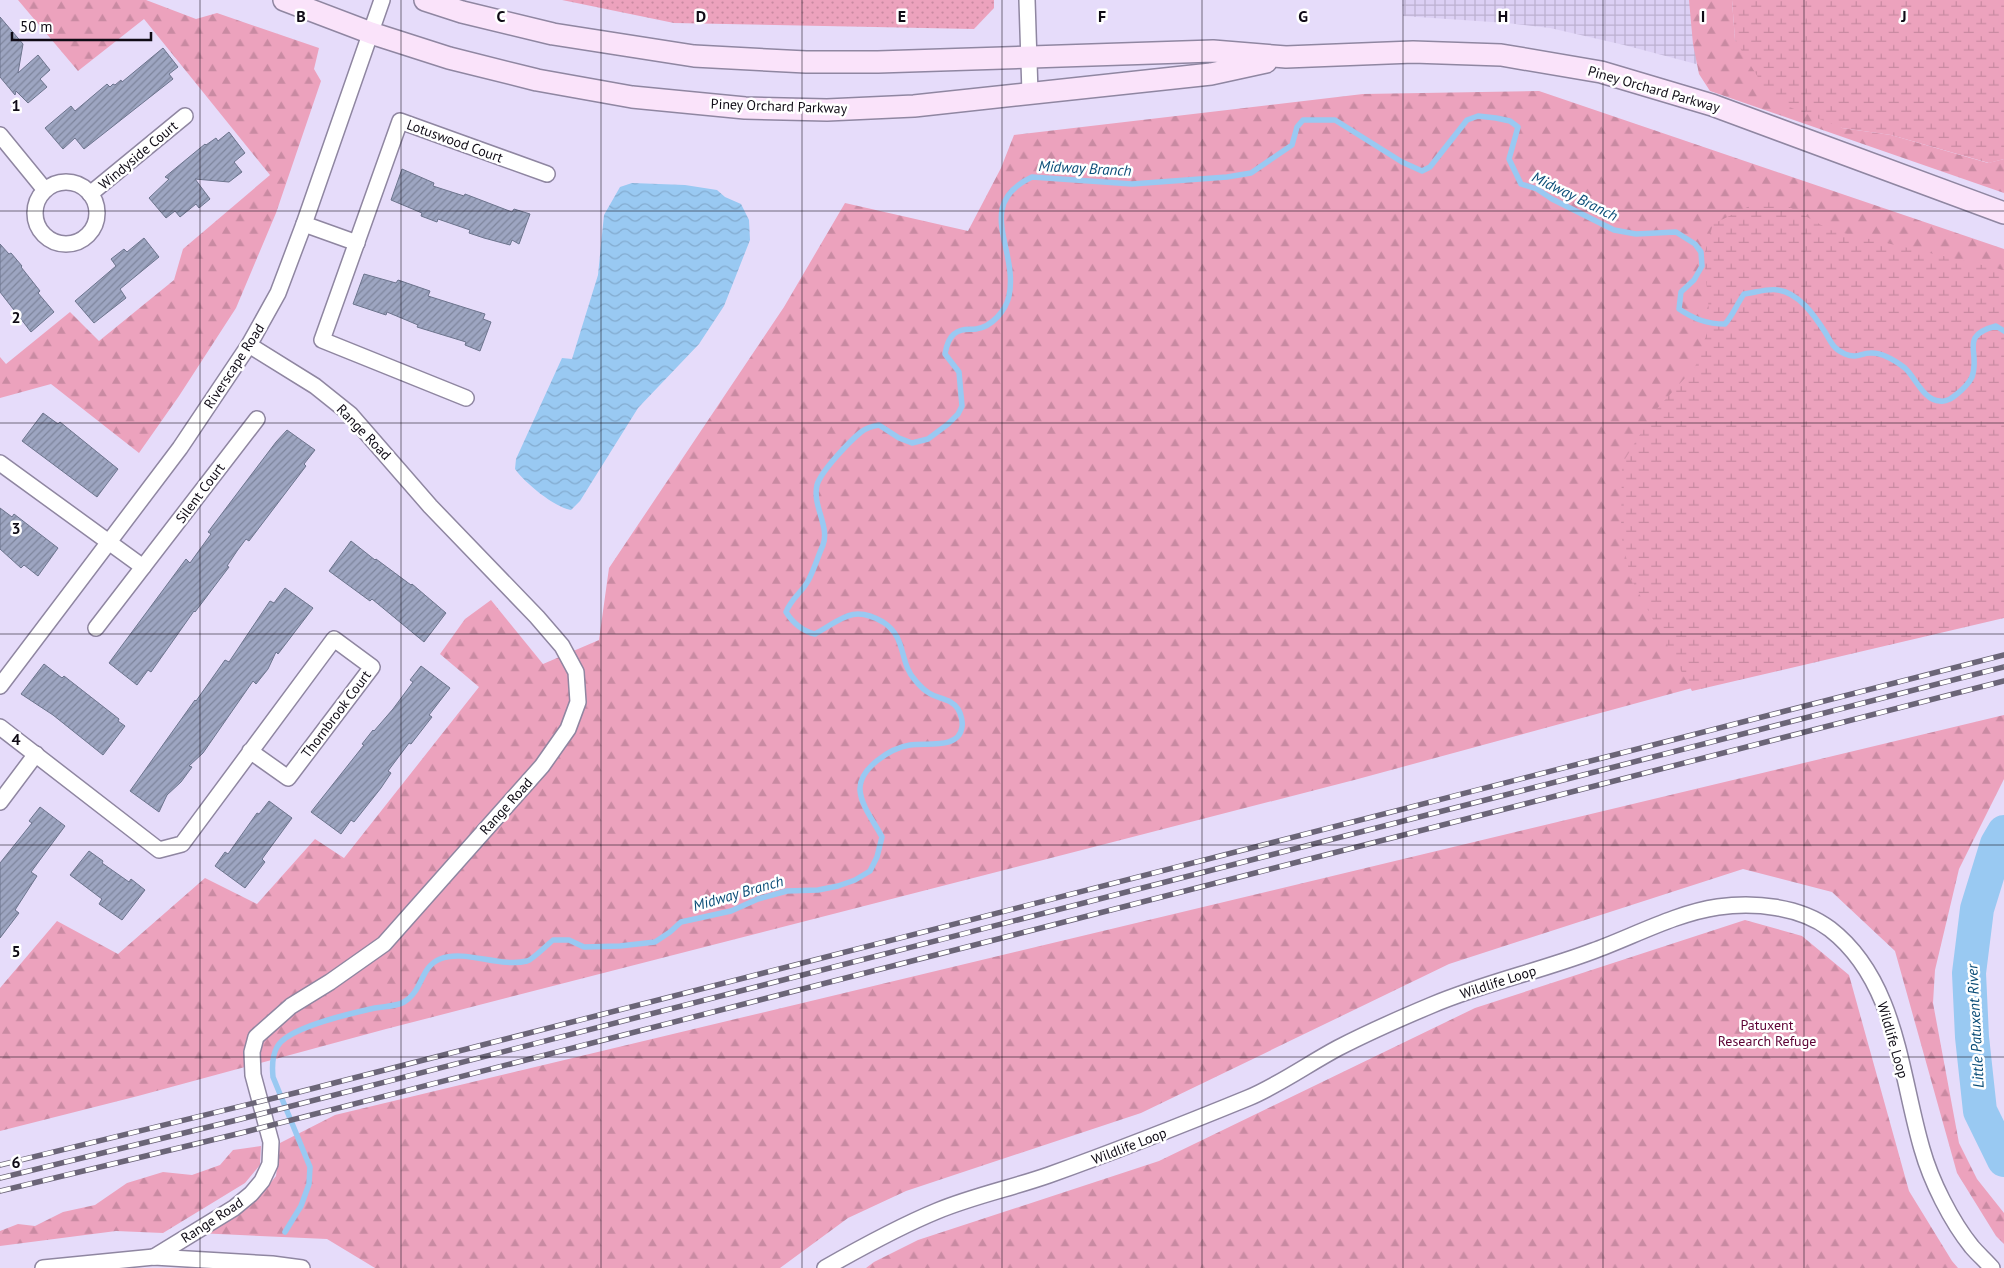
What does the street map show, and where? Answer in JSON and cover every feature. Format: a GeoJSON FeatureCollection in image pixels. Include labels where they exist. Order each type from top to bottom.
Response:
{"type":"FeatureCollection","features":[{"type":"Feature","properties":{"kind":"street","name":"Piney Orchard Parkway"},"geometry":{"type":"LineString","coordinates":[[284,0],[371,33],[449,58],[537,80],[632,97],[745,108],[827,110],[914,106],[1211,74],[1286,58]]}},
{"type":"Feature","properties":{"kind":"street","name":"Riverscape Road"},"geometry":{"type":"LineString","coordinates":[[0,686],[180,448],[249,345],[278,293],[382,0]]}},
{"type":"Feature","properties":{"kind":"street","name":"Piney Orchard Parkway"},"geometry":{"type":"LineString","coordinates":[[426,0],[462,12],[553,34],[694,56],[833,62],[1214,51],[1286,58],[1413,52],[1501,55],[1601,72],[1712,105],[2004,213]]}},
{"type":"Feature","properties":{"kind":"street"},"geometry":{"type":"LineString","coordinates":[[1027,0],[1027,56],[1030,93]]}},
{"type":"Feature","properties":{"kind":"street","name":"Windyside Court"},"geometry":{"type":"LineString","coordinates":[[90,194],[185,116]]}},
{"type":"Feature","properties":{"kind":"street","name":"Lotuswood Court"},"geometry":{"type":"LineString","coordinates":[[466,398],[322,340],[400,121],[547,174]]}},
{"type":"Feature","properties":{"kind":"street"},"geometry":{"type":"LineString","coordinates":[[0,135],[45,190]]}},
{"type":"Feature","properties":{"kind":"street","name":"Windyside Court"},"geometry":{"type":"LineString","coordinates":[[67,182],[78,185],[90,194],[97,214],[94,226],[86,237],[76,242],[65,244],[53,242],[43,235],[37,224],[34,212],[37,200],[45,190],[55,184],[67,182]]}},
{"type":"Feature","properties":{"kind":"street"},"geometry":{"type":"LineString","coordinates":[[304,224],[357,243]]}},
{"type":"Feature","properties":{"kind":"street","name":"Range Road"},"geometry":{"type":"LineString","coordinates":[[154,1257],[234,1208],[252,1194],[266,1173],[270,1164],[271,1142],[253,1075],[252,1052],[256,1036],[291,1006],[330,982],[384,944],[542,766],[568,729],[578,702],[576,672],[562,646],[537,617],[430,506],[350,414],[315,386],[249,345]]}},
{"type":"Feature","properties":{"kind":"street","name":"Silent Court"},"geometry":{"type":"LineString","coordinates":[[96,628],[257,418]]}},
{"type":"Feature","properties":{"kind":"street"},"geometry":{"type":"LineString","coordinates":[[0,463],[143,567]]}},
{"type":"Feature","properties":{"kind":"street","name":"Thornbrook Court"},"geometry":{"type":"LineString","coordinates":[[36,754],[159,850],[182,844],[250,751],[334,639],[372,667],[288,778],[250,751]]}},
{"type":"Feature","properties":{"kind":"street"},"geometry":{"type":"LineString","coordinates":[[0,727],[36,754],[0,802]]}},
{"type":"Feature","properties":{"kind":"street","name":"Wildlife Loop"},"geometry":{"type":"LineString","coordinates":[[825,1268],[882,1236],[940,1210],[1024,1184],[1134,1145],[1254,1095],[1340,1047],[1435,1004],[1580,956],[1682,917],[1716,907],[1756,905],[1796,912],[1827,926],[1852,948],[1868,970],[1880,996],[1894,1036],[1923,1152],[1945,1206],[1971,1246],[1992,1268]]}},
{"type":"Feature","properties":{"kind":"street"},"geometry":{"type":"LineString","coordinates":[[43,1268],[154,1257],[272,1264],[302,1268]]}},
{"type":"Feature","properties":{"kind":"shaded area"},"geometry":{"type":"Polygon","coordinates":[[[1402,0],[1708,0],[1715,69],[1550,28],[1403,16],[1402,0]]]}},
{"type":"Feature","properties":{"kind":"green space"},"geometry":{"type":"Polygon","coordinates":[[[18,0],[146,0],[196,19],[217,13],[319,48],[314,69],[321,81],[276,213],[236,308],[179,396],[139,453],[51,384],[0,398],[0,357],[6,364],[70,312],[99,341],[174,280],[183,249],[270,175],[144,19],[78,71],[18,0]]]}},
{"type":"Feature","properties":{"kind":"green space"},"geometry":{"type":"Polygon","coordinates":[[[562,0],[994,0],[994,8],[974,29],[674,23],[562,0]]]}},
{"type":"Feature","properties":{"kind":"green space"},"geometry":{"type":"Polygon","coordinates":[[[1689,0],[1732,0],[1735,40],[1842,128],[1891,135],[1988,163],[2004,159],[2004,193],[1710,91],[1699,74],[1693,44],[1689,0]]]}},
{"type":"Feature","properties":{"kind":"green space"},"geometry":{"type":"Polygon","coordinates":[[[1732,0],[2004,0],[2004,159],[1989,163],[1891,135],[1842,128],[1772,100],[1735,40],[1732,0]]]}},
{"type":"Feature","properties":{"kind":"green space"},"geometry":{"type":"Polygon","coordinates":[[[1539,91],[2004,249],[2004,597],[1740,675],[1358,779],[386,1029],[0,1131],[0,988],[57,921],[118,954],[205,878],[257,904],[315,839],[344,858],[479,687],[440,654],[465,619],[491,600],[543,664],[599,640],[609,568],[784,307],[845,203],[968,231],[1001,168],[1014,135],[1363,94],[1539,91]]]}},
{"type":"Feature","properties":{"kind":"green space"},"geometry":{"type":"Polygon","coordinates":[[[1770,196],[1830,230],[2004,270],[2004,618],[1692,691],[1631,579],[1621,535],[1622,464],[1653,413],[1695,367],[1710,324],[1704,255],[1713,224],[1770,196]]]}},
{"type":"Feature","properties":{"kind":"green space"},"geometry":{"type":"Polygon","coordinates":[[[2004,715],[2004,779],[1959,869],[1935,970],[1933,1003],[1959,1143],[1977,1179],[2004,1213],[2004,1244],[1996,1236],[1957,1173],[1895,951],[1832,892],[1743,869],[1449,964],[1141,1113],[906,1191],[848,1218],[780,1268],[375,1268],[327,1239],[197,1233],[260,1196],[276,1176],[280,1143],[335,1115],[2004,715]]]}},
{"type":"Feature","properties":{"kind":"green space","name":"Patuxent Research Refuge"},"geometry":{"type":"Polygon","coordinates":[[[1745,920],[1802,936],[1849,975],[1909,1191],[1958,1268],[866,1268],[918,1240],[1159,1161],[1475,1008],[1745,920]]]}},
{"type":"Feature","properties":{"kind":"green space"},"geometry":{"type":"Polygon","coordinates":[[[261,1146],[260,1165],[245,1183],[163,1233],[116,1231],[0,1246],[0,1231],[18,1224],[35,1226],[63,1212],[95,1205],[127,1183],[163,1172],[192,1175],[220,1165],[233,1150],[261,1146]]]}},
{"type":"Feature","properties":{"kind":"water"},"geometry":{"type":"Polygon","coordinates":[[[632,183],[685,185],[717,190],[725,197],[741,204],[749,220],[750,240],[724,306],[699,344],[638,408],[580,501],[571,510],[556,504],[540,494],[515,469],[516,459],[562,358],[572,359],[598,275],[604,215],[620,187],[632,183]]]}},
{"type":"Feature","properties":{"kind":"building"},"geometry":{"type":"Polygon","coordinates":[[[0,17],[23,44],[18,73],[38,55],[50,70],[40,79],[47,87],[28,103],[16,91],[15,95],[0,77],[0,17]]]}},
{"type":"Feature","properties":{"kind":"building"},"geometry":{"type":"Polygon","coordinates":[[[163,48],[178,67],[169,74],[173,79],[84,149],[75,138],[63,149],[45,128],[71,106],[75,111],[107,84],[110,87],[121,80],[122,82],[163,48]]]}},
{"type":"Feature","properties":{"kind":"building"},"geometry":{"type":"Polygon","coordinates":[[[229,132],[245,153],[234,162],[242,172],[229,182],[195,179],[210,199],[199,208],[196,204],[180,217],[175,211],[166,218],[149,198],[169,179],[165,177],[205,144],[216,138],[218,141],[229,132]]]}},
{"type":"Feature","properties":{"kind":"building"},"geometry":{"type":"Polygon","coordinates":[[[402,169],[434,183],[433,186],[464,196],[465,194],[512,212],[514,209],[530,214],[519,244],[512,240],[510,245],[469,233],[470,230],[438,219],[437,222],[421,216],[422,213],[391,200],[402,169]]]}},
{"type":"Feature","properties":{"kind":"building"},"geometry":{"type":"Polygon","coordinates":[[[144,238],[159,257],[120,289],[126,298],[94,323],[75,301],[116,266],[111,259],[124,249],[127,252],[144,238]]]}},
{"type":"Feature","properties":{"kind":"building"},"geometry":{"type":"Polygon","coordinates":[[[0,244],[22,266],[40,291],[38,293],[54,312],[31,332],[0,292],[0,244]]]}},
{"type":"Feature","properties":{"kind":"building"},"geometry":{"type":"Polygon","coordinates":[[[364,274],[396,283],[398,280],[430,291],[428,296],[485,314],[483,319],[491,322],[480,351],[465,345],[466,342],[417,327],[418,325],[387,312],[386,315],[353,304],[364,274]]]}},
{"type":"Feature","properties":{"kind":"building"},"geometry":{"type":"Polygon","coordinates":[[[43,413],[58,424],[60,422],[118,469],[97,497],[22,441],[43,413]]]}},
{"type":"Feature","properties":{"kind":"building"},"geometry":{"type":"Polygon","coordinates":[[[287,430],[315,450],[304,464],[306,466],[249,541],[246,539],[227,566],[229,567],[194,611],[151,672],[148,670],[137,685],[109,663],[186,559],[190,563],[211,534],[208,532],[287,430]]]}},
{"type":"Feature","properties":{"kind":"building"},"geometry":{"type":"Polygon","coordinates":[[[0,508],[12,517],[14,514],[58,548],[38,576],[24,565],[21,568],[0,549],[0,508]]]}},
{"type":"Feature","properties":{"kind":"building"},"geometry":{"type":"Polygon","coordinates":[[[351,541],[375,560],[412,584],[446,613],[424,642],[372,599],[370,601],[329,571],[351,541]]]}},
{"type":"Feature","properties":{"kind":"building"},"geometry":{"type":"Polygon","coordinates":[[[285,588],[313,608],[278,654],[276,652],[268,669],[256,684],[253,681],[203,753],[189,766],[192,767],[181,782],[167,795],[159,812],[130,791],[225,660],[229,662],[270,601],[274,603],[285,588]]]}},
{"type":"Feature","properties":{"kind":"building"},"geometry":{"type":"Polygon","coordinates":[[[44,664],[62,678],[64,676],[119,719],[118,721],[125,726],[103,755],[53,715],[21,694],[44,664]]]}},
{"type":"Feature","properties":{"kind":"building"},"geometry":{"type":"Polygon","coordinates":[[[421,666],[450,688],[429,715],[432,717],[388,771],[391,773],[381,788],[354,822],[351,820],[341,834],[311,812],[364,745],[362,744],[373,730],[393,709],[413,682],[410,680],[421,666]]]}},
{"type":"Feature","properties":{"kind":"building"},"geometry":{"type":"Polygon","coordinates":[[[269,801],[292,818],[262,859],[265,862],[245,888],[215,866],[225,852],[228,854],[257,813],[259,814],[269,801]]]}},
{"type":"Feature","properties":{"kind":"building"},"geometry":{"type":"Polygon","coordinates":[[[40,807],[65,826],[31,872],[37,876],[15,910],[19,913],[0,938],[0,863],[32,823],[29,821],[40,807]]]}},
{"type":"Feature","properties":{"kind":"building"},"geometry":{"type":"Polygon","coordinates":[[[89,851],[103,861],[102,863],[129,882],[131,879],[145,890],[122,920],[99,904],[102,899],[70,875],[89,851]]]}},
{"type":"Feature","properties":{"kind":"waterway","name":"Midway Branch"},"geometry":{"type":"LineString","coordinates":[[285,1232],[301,1206],[309,1184],[310,1167],[273,1077],[272,1069],[275,1050],[283,1040],[293,1033],[337,1017],[404,1002],[415,992],[425,973],[433,963],[440,959],[460,956],[517,963],[529,960],[553,940],[569,940],[584,947],[620,946],[655,942],[681,922],[731,911],[758,899],[787,891],[818,890],[838,886],[855,880],[870,871],[877,857],[882,837],[861,796],[861,782],[865,774],[878,760],[894,750],[917,744],[941,744],[955,739],[960,734],[962,727],[961,716],[955,705],[929,693],[917,682],[910,673],[896,635],[883,622],[863,614],[855,614],[840,619],[815,634],[798,626],[786,612],[808,581],[823,545],[825,538],[817,501],[817,485],[824,472],[836,457],[856,436],[870,427],[879,425],[899,438],[912,443],[928,439],[958,414],[962,406],[959,372],[945,354],[947,346],[954,334],[962,330],[982,328],[993,321],[1005,307],[1009,296],[1010,279],[1001,215],[1005,201],[1014,188],[1032,177],[1132,184],[1227,177],[1251,173],[1292,145],[1297,127],[1303,120],[1335,120],[1402,162],[1422,171],[1430,167],[1467,120],[1478,116],[1496,118],[1510,121],[1518,127],[1509,159],[1521,184],[1537,189],[1552,199],[1614,230],[1636,234],[1676,232],[1695,244],[1701,252],[1702,266],[1694,280],[1681,292],[1679,309],[1690,316],[1706,322],[1725,324],[1744,294],[1770,290],[1786,292],[1793,295],[1805,306],[1838,350],[1853,356],[1875,353],[1889,358],[1905,368],[1929,397],[1934,400],[1943,401],[1957,394],[1972,377],[1974,368],[1973,346],[1977,335],[1984,330],[1996,326],[2004,331]]}},
{"type":"Feature","properties":{"kind":"waterway","name":"Little Patuxent River"},"geometry":{"type":"LineString","coordinates":[[2004,832],[1997,844],[1977,909],[1969,973],[1972,1037],[1980,1111],[2004,1160]]}},
{"type":"Feature","properties":{"kind":"railway"},"geometry":{"type":"LineString","coordinates":[[0,1165],[299,1092],[2004,655]]}},
{"type":"Feature","properties":{"kind":"railway"},"geometry":{"type":"LineString","coordinates":[[0,1178],[237,1120],[2004,667]]}},
{"type":"Feature","properties":{"kind":"railway"},"geometry":{"type":"LineString","coordinates":[[0,1191],[241,1133],[2004,681]]}}]}
